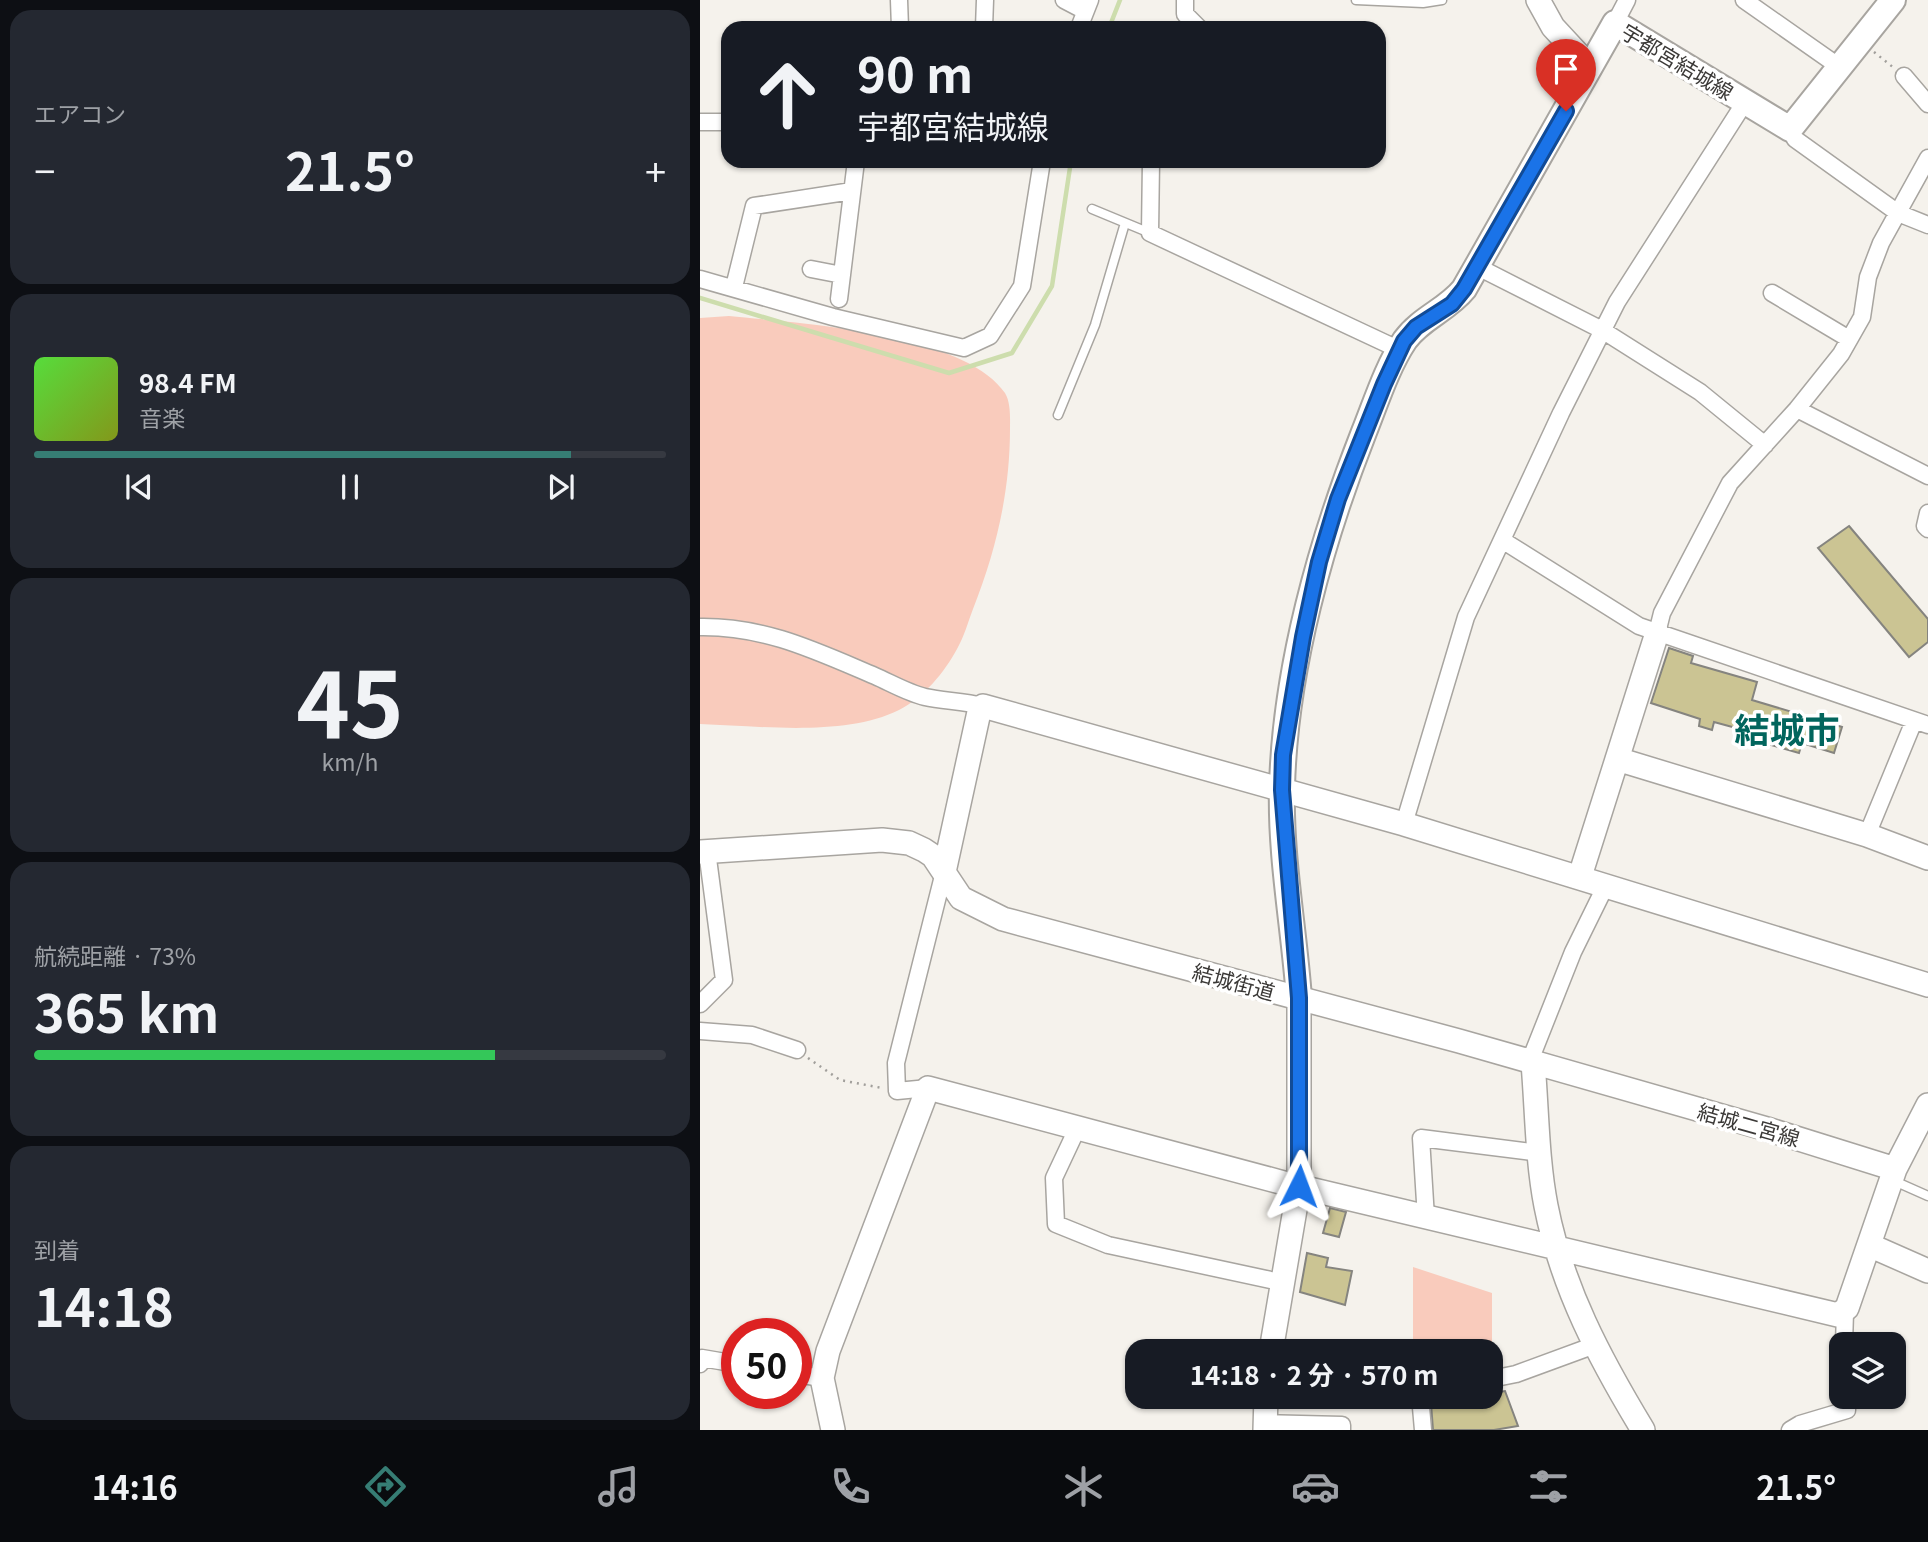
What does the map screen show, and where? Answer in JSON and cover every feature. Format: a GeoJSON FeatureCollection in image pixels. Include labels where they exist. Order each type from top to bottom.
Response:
{"type":"FeatureCollection","features":[{"type":"Feature","properties":{"kind":"main road"},"geometry":{"type":"LineString","coordinates":[[1790,129],[1893,0]]}},
{"type":"Feature","properties":{"kind":"main road","name":"宇都宮結城線"},"geometry":{"type":"LineString","coordinates":[[1299,998],[1282,790],[1289,716],[1319,562],[1338,499],[1400,350],[1416,327],[1452,304],[1478,267],[1615,23],[1790,129]]}},
{"type":"Feature","properties":{"kind":"street"},"geometry":{"type":"LineString","coordinates":[[899,0],[900,21]]}},
{"type":"Feature","properties":{"kind":"street"},"geometry":{"type":"LineString","coordinates":[[984,21],[985,0]]}},
{"type":"Feature","properties":{"kind":"street"},"geometry":{"type":"LineString","coordinates":[[1064,0],[1088,6]]}},
{"type":"Feature","properties":{"kind":"street"},"geometry":{"type":"LineString","coordinates":[[1185,0],[1185,14],[1192,21]]}},
{"type":"Feature","properties":{"kind":"street"},"geometry":{"type":"LineString","coordinates":[[1538,0],[1553,27],[1590,67]]}},
{"type":"Feature","properties":{"kind":"street"},"geometry":{"type":"LineString","coordinates":[[1615,23],[1627,0]]}},
{"type":"Feature","properties":{"kind":"street"},"geometry":{"type":"LineString","coordinates":[[1744,0],[1841,68]]}},
{"type":"Feature","properties":{"kind":"street"},"geometry":{"type":"LineString","coordinates":[[1904,76],[1928,104]]}},
{"type":"Feature","properties":{"kind":"street"},"geometry":{"type":"LineString","coordinates":[[1405,824],[1462,630],[1502,540],[1602,330],[1684,192],[1745,102]]}},
{"type":"Feature","properties":{"kind":"street"},"geometry":{"type":"LineString","coordinates":[[700,122],[721,122]]}},
{"type":"Feature","properties":{"kind":"street"},"geometry":{"type":"LineString","coordinates":[[1790,129],[1795,139],[1898,213],[1928,225]]}},
{"type":"Feature","properties":{"kind":"street"},"geometry":{"type":"LineString","coordinates":[[1580,876],[1662,613],[1730,483],[1797,410],[1849,340],[1862,317],[1868,277],[1928,158]]}},
{"type":"Feature","properties":{"kind":"street"},"geometry":{"type":"LineString","coordinates":[[839,299],[855,168]]}},
{"type":"Feature","properties":{"kind":"street"},"geometry":{"type":"LineString","coordinates":[[700,279],[833,317],[964,348],[990,336],[1022,286],[1041,168]]}},
{"type":"Feature","properties":{"kind":"street"},"geometry":{"type":"LineString","coordinates":[[1151,168],[1150,233],[1400,350]]}},
{"type":"Feature","properties":{"kind":"street"},"geometry":{"type":"LineString","coordinates":[[734,287],[754,206],[852,191]]}},
{"type":"Feature","properties":{"kind":"street"},"geometry":{"type":"LineString","coordinates":[[1478,267],[1602,330],[1700,392],[1765,445]]}},
{"type":"Feature","properties":{"kind":"street"},"geometry":{"type":"LineString","coordinates":[[811,269],[842,275]]}},
{"type":"Feature","properties":{"kind":"street"},"geometry":{"type":"LineString","coordinates":[[1772,293],[1849,340]]}},
{"type":"Feature","properties":{"kind":"street"},"geometry":{"type":"LineString","coordinates":[[1797,410],[1928,476]]}},
{"type":"Feature","properties":{"kind":"street"},"geometry":{"type":"LineString","coordinates":[[1928,513],[1925,526],[1928,528]]}},
{"type":"Feature","properties":{"kind":"street"},"geometry":{"type":"LineString","coordinates":[[1502,540],[1639,626],[1921,723],[1867,835]]}},
{"type":"Feature","properties":{"kind":"street"},"geometry":{"type":"LineString","coordinates":[[700,627],[731,627],[762,632],[807,645],[925,697],[955,699],[983,706],[1405,824],[1928,985]]}},
{"type":"Feature","properties":{"kind":"street"},"geometry":{"type":"LineString","coordinates":[[983,706],[979,712],[944,872],[896,1063],[897,1091],[928,1088],[1426,1218],[1838,1314],[1844,1312]]}},
{"type":"Feature","properties":{"kind":"street"},"geometry":{"type":"LineString","coordinates":[[1617,759],[1867,835],[1928,858]]}},
{"type":"Feature","properties":{"kind":"street","name":"結城街道"},"geometry":{"type":"LineString","coordinates":[[704,851],[896,841],[923,849],[944,872],[961,898],[1003,919],[1533,1063]]}},
{"type":"Feature","properties":{"kind":"street"},"geometry":{"type":"LineString","coordinates":[[700,1004],[724,980],[704,851]]}},
{"type":"Feature","properties":{"kind":"street"},"geometry":{"type":"LineString","coordinates":[[1606,885],[1573,952],[1533,1053],[1533,1063],[1545,1204],[1555,1248],[1567,1286],[1595,1345],[1643,1430]]}},
{"type":"Feature","properties":{"kind":"street"},"geometry":{"type":"LineString","coordinates":[[1273,1339],[1280,1282],[1299,1186],[1299,998]]}},
{"type":"Feature","properties":{"kind":"street"},"geometry":{"type":"LineString","coordinates":[[700,1031],[752,1035],[797,1050]]}},
{"type":"Feature","properties":{"kind":"street","name":"結城二宮線"},"geometry":{"type":"LineString","coordinates":[[1533,1063],[1767,1129],[1894,1174]]}},
{"type":"Feature","properties":{"kind":"street"},"geometry":{"type":"LineString","coordinates":[[833,1430],[822,1378],[828,1351],[928,1088]]}},
{"type":"Feature","properties":{"kind":"street"},"geometry":{"type":"LineString","coordinates":[[1844,1332],[1844,1312],[1894,1174],[1928,1105]]}},
{"type":"Feature","properties":{"kind":"street"},"geometry":{"type":"LineString","coordinates":[[1077,1129],[1055,1178],[1056,1224],[1108,1245],[1280,1282]]}},
{"type":"Feature","properties":{"kind":"street"},"geometry":{"type":"LineString","coordinates":[[1426,1218],[1421,1138],[1540,1153]]}},
{"type":"Feature","properties":{"kind":"street"},"geometry":{"type":"LineString","coordinates":[[1868,1245],[1928,1271]]}},
{"type":"Feature","properties":{"kind":"street"},"geometry":{"type":"LineString","coordinates":[[1503,1377],[1595,1345]]}},
{"type":"Feature","properties":{"kind":"street"},"geometry":{"type":"LineString","coordinates":[[700,1364],[702,1358],[721,1361]]}},
{"type":"Feature","properties":{"kind":"street"},"geometry":{"type":"LineString","coordinates":[[812,1376],[822,1378]]}},
{"type":"Feature","properties":{"kind":"street"},"geometry":{"type":"LineString","coordinates":[[1266,1409],[1265,1427],[1342,1425],[1342,1430]]}},
{"type":"Feature","properties":{"kind":"street"},"geometry":{"type":"LineString","coordinates":[[1421,1409],[1423,1430]]}},
{"type":"Feature","properties":{"kind":"street"},"geometry":{"type":"LineString","coordinates":[[1790,1430],[1800,1424],[1847,1409]]}},
{"type":"Feature","properties":{"kind":"lane"},"geometry":{"type":"LineString","coordinates":[[1356,0],[1423,3],[1442,0]]}},
{"type":"Feature","properties":{"kind":"lane"},"geometry":{"type":"LineString","coordinates":[[1092,209],[1150,233]]}},
{"type":"Feature","properties":{"kind":"lane"},"geometry":{"type":"LineString","coordinates":[[1058,415],[1095,325],[1125,223]]}},
{"type":"Feature","properties":{"kind":"lane"},"geometry":{"type":"LineString","coordinates":[[1894,1174],[1928,1196]]}},
{"type":"Feature","properties":{"kind":"path"},"geometry":{"type":"LineString","coordinates":[[1861,41],[1904,76]]}},
{"type":"Feature","properties":{"kind":"path"},"geometry":{"type":"LineString","coordinates":[[797,1050],[840,1080],[897,1091]]}},
{"type":"Feature","properties":{"kind":"shaded area"},"geometry":{"type":"Polygon","coordinates":[[[729,316],[835,327],[917,344],[954,356],[984,372],[1007,397],[1010,420],[1004,498],[995,543],[981,587],[962,640],[946,667],[925,691],[899,710],[854,724],[828,727],[775,728],[700,724],[700,318],[729,316]]]}},
{"type":"Feature","properties":{"kind":"shaded area"},"geometry":{"type":"Polygon","coordinates":[[[1413,1267],[1492,1293],[1492,1339],[1413,1339],[1413,1267]]]}},
{"type":"Feature","properties":{"kind":"building"},"geometry":{"type":"Polygon","coordinates":[[[1849,526],[1928,619],[1928,642],[1909,657],[1818,548],[1849,526]]]}},
{"type":"Feature","properties":{"kind":"building"},"geometry":{"type":"Polygon","coordinates":[[[1669,648],[1693,656],[1691,663],[1757,682],[1752,700],[1842,727],[1834,753],[1802,743],[1799,753],[1757,741],[1759,731],[1737,724],[1736,728],[1714,722],[1712,730],[1699,726],[1700,719],[1651,703],[1669,648]]]}},
{"type":"Feature","properties":{"kind":"building"},"geometry":{"type":"Polygon","coordinates":[[[1330,1208],[1346,1212],[1339,1237],[1323,1233],[1330,1208]]]}},
{"type":"Feature","properties":{"kind":"building"},"geometry":{"type":"Polygon","coordinates":[[[1307,1253],[1328,1258],[1326,1267],[1352,1271],[1345,1305],[1300,1292],[1307,1253]]]}},
{"type":"Feature","properties":{"kind":"building"},"geometry":{"type":"Polygon","coordinates":[[[1503,1391],[1518,1426],[1494,1430],[1433,1430],[1431,1409],[1503,1409],[1503,1391]]]}},
{"type":"Feature","properties":{"kind":"waterway"},"geometry":{"type":"LineString","coordinates":[[1112,21],[1120,0]]}},
{"type":"Feature","properties":{"kind":"waterway"},"geometry":{"type":"LineString","coordinates":[[700,298],[949,373],[1012,353],[1052,286],[1070,168]]}},
{"type":"Feature","properties":{"kind":"district","name":"結城市"},"geometry":{"type":"Point","coordinates":[1787,727]}},
{"type":"Feature","properties":{"kind":"route"},"geometry":{"type":"LineString","coordinates":[[1299,1186],[1299,998],[1283,818],[1283,755],[1319,562],[1347,474],[1376,401],[1404,341],[1421,323],[1452,304],[1464,289],[1566,111]]}}]}
